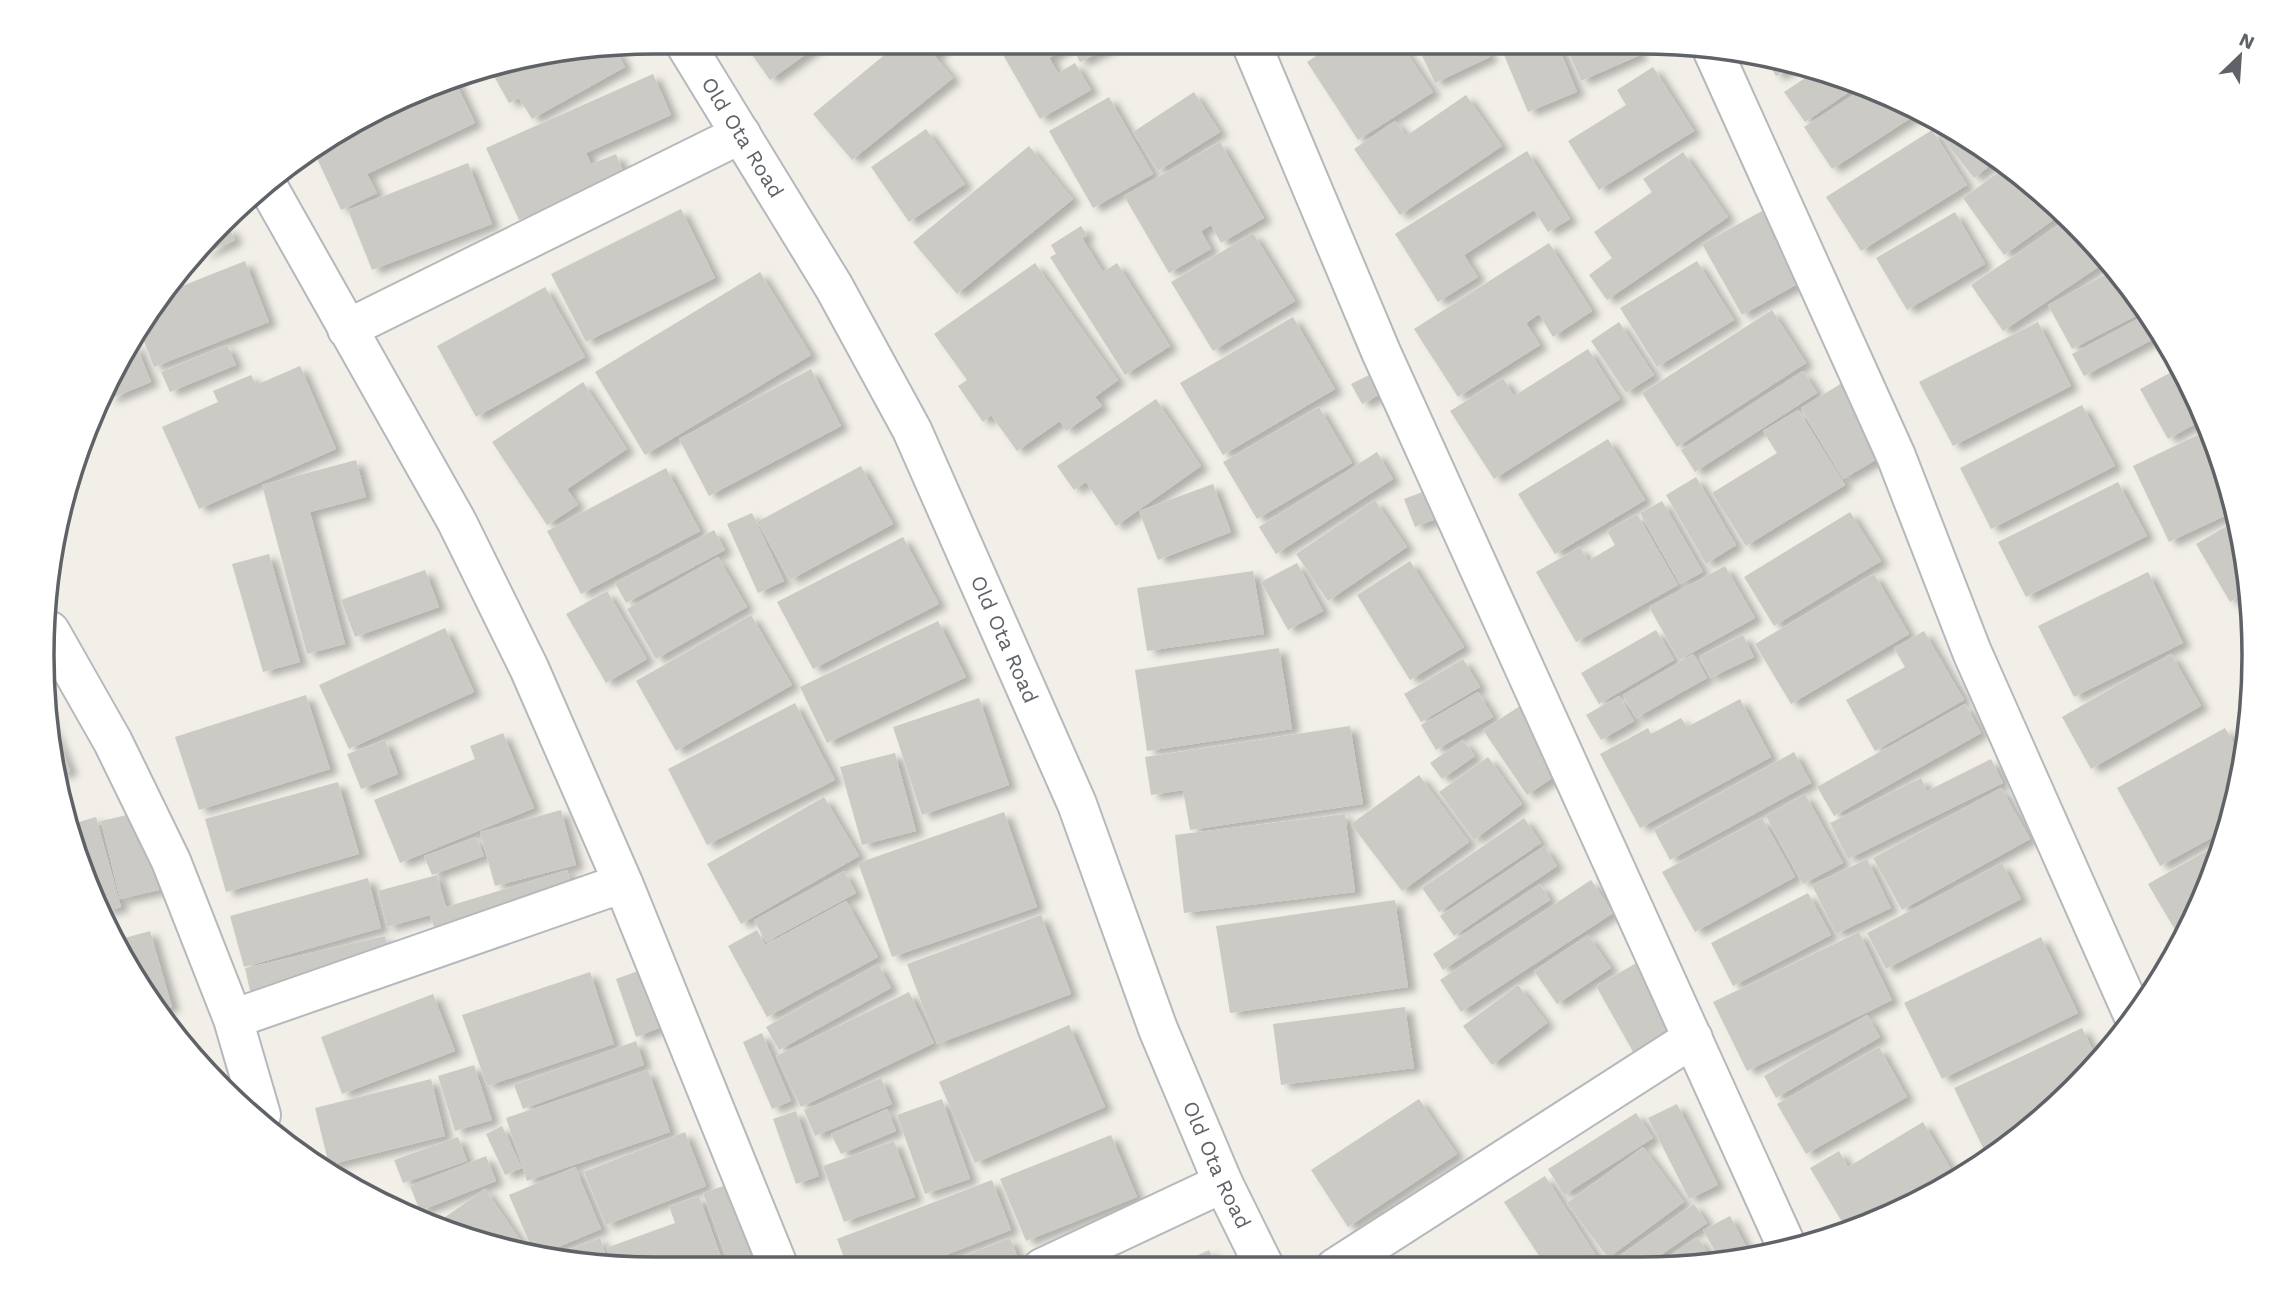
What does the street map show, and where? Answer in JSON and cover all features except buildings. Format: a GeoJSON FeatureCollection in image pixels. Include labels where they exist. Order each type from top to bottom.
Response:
{"type":"FeatureCollection","features":[{"type":"Feature","properties":{"kind":"street","name":"Old Ota Road"},"geometry":{"type":"LineString","coordinates":[[691,54],[834,287],[912,430],[1077,804],[1158,1029],[1223,1183],[1260,1257]]}},
{"type":"Feature","properties":{"kind":"street"},"geometry":{"type":"LineString","coordinates":[[1256,54],[1381,352],[1783,1239]]}},
{"type":"Feature","properties":{"kind":"street"},"geometry":{"type":"LineString","coordinates":[[1716,59],[1896,456],[1972,652],[2129,1006]]}},
{"type":"Feature","properties":{"kind":"street"},"geometry":{"type":"LineString","coordinates":[[347,329],[741,134]]}},
{"type":"Feature","properties":{"kind":"street"},"geometry":{"type":"LineString","coordinates":[[271,193],[347,329],[396,409],[457,522],[529,668],[623,883],[775,1257]]}},
{"type":"Feature","properties":{"kind":"street"},"geometry":{"type":"LineString","coordinates":[[55,640],[113,742],[171,861],[233,1020],[259,1108]]}},
{"type":"Feature","properties":{"kind":"street"},"geometry":{"type":"LineString","coordinates":[[233,1020],[623,883]]}},
{"type":"Feature","properties":{"kind":"street"},"geometry":{"type":"LineString","coordinates":[[1352,1257],[1693,1038]]}},
{"type":"Feature","properties":{"kind":"street"},"geometry":{"type":"LineString","coordinates":[[1065,1257],[1223,1183]]}}]}
